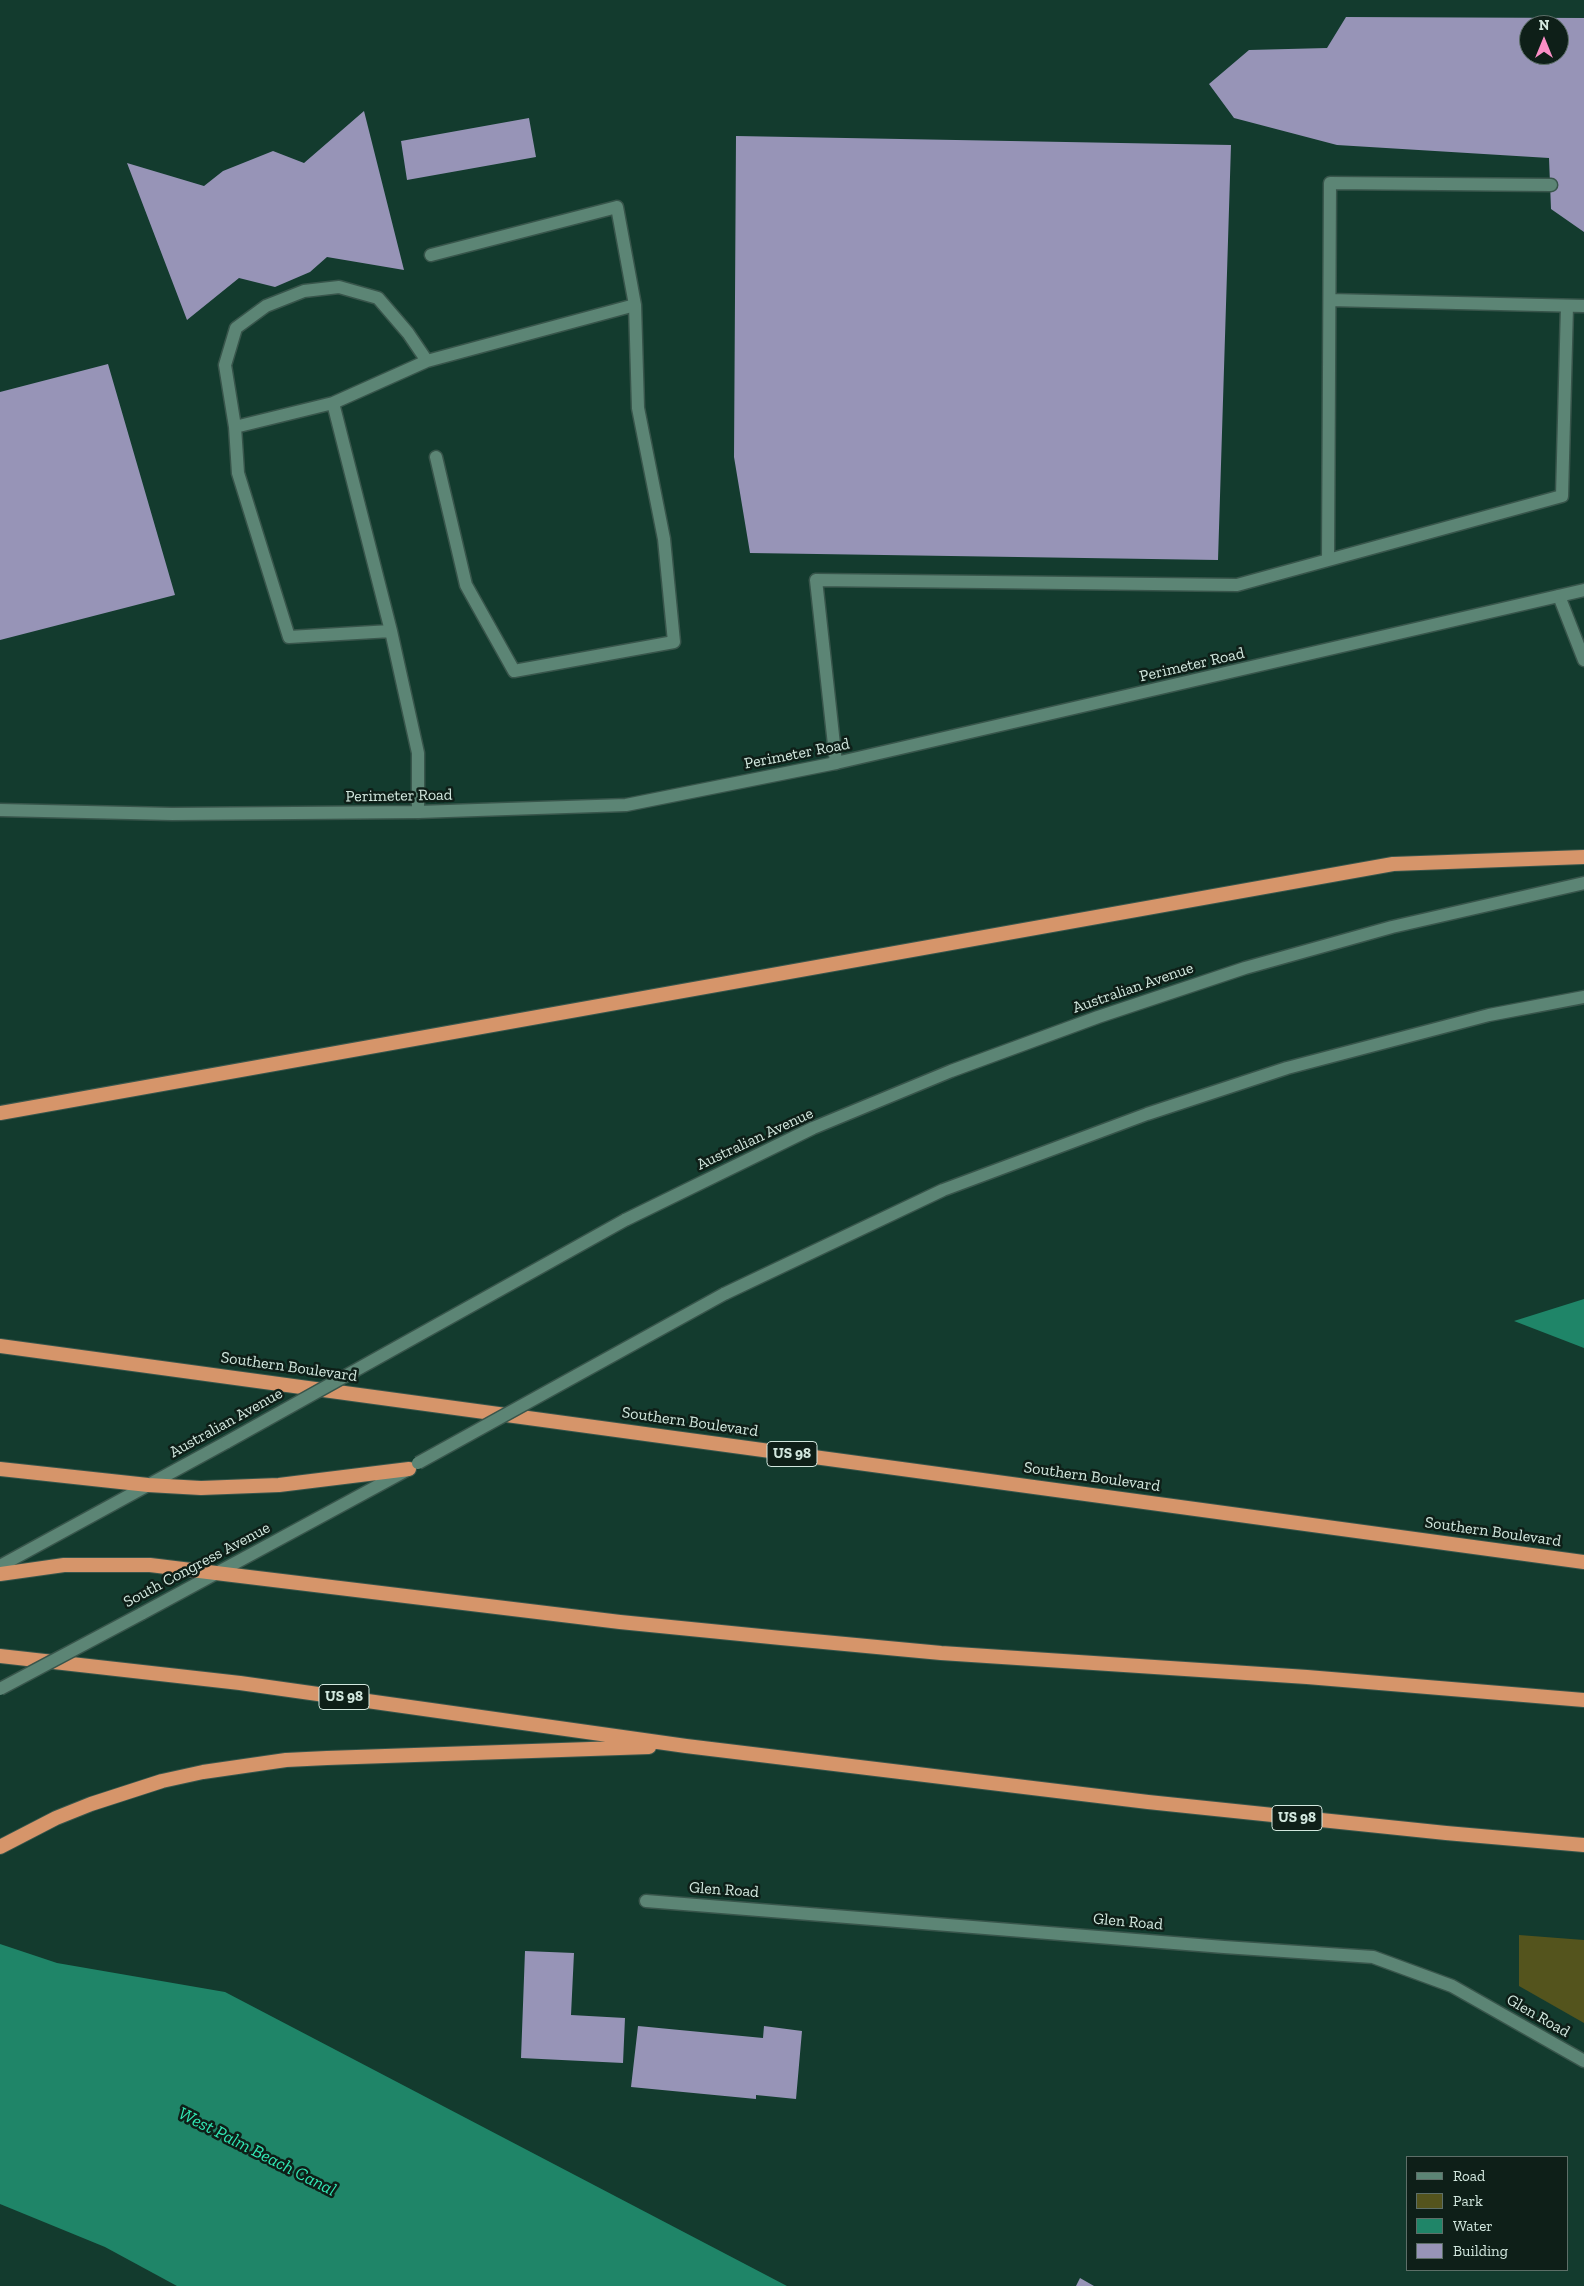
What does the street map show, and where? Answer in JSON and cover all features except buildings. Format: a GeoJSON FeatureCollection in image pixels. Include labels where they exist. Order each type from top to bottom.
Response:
{"type":"FeatureCollection","features":[{"type":"Feature","properties":{"kind":"highway"},"geometry":{"type":"LineString","coordinates":[[0,1113],[1393,864],[1584,857]]}},
{"type":"Feature","properties":{"kind":"highway","name":"Southern Boulevard"},"geometry":{"type":"LineString","coordinates":[[0,1346],[1584,1562]]}},
{"type":"Feature","properties":{"kind":"highway"},"geometry":{"type":"LineString","coordinates":[[0,1469],[148,1485],[201,1488],[279,1485],[414,1466]]}},
{"type":"Feature","properties":{"kind":"highway"},"geometry":{"type":"LineString","coordinates":[[0,1574],[64,1565],[106,1563],[150,1565],[610,1620],[791,1639],[941,1653],[1307,1677],[1584,1700]]}},
{"type":"Feature","properties":{"kind":"highway","name":"US 98"},"geometry":{"type":"LineString","coordinates":[[0,1656],[240,1683],[686,1746],[1148,1802],[1446,1833],[1584,1845]]}},
{"type":"Feature","properties":{"kind":"highway"},"geometry":{"type":"LineString","coordinates":[[0,1847],[56,1818],[91,1804],[162,1781],[244,1765],[327,1758],[686,1746]]}},
{"type":"Feature","properties":{"kind":"main road"},"geometry":{"type":"LineString","coordinates":[[1328,560],[1330,183],[1551,185]]}},
{"type":"Feature","properties":{"kind":"main road"},"geometry":{"type":"LineString","coordinates":[[431,255],[617,207],[634,305],[638,408],[664,539],[674,642],[514,671],[466,584],[436,457]]}},
{"type":"Feature","properties":{"kind":"main road"},"geometry":{"type":"LineString","coordinates":[[391,631],[289,637],[238,473],[235,427],[225,365],[236,328],[266,306],[304,291],[339,286],[378,298],[408,333],[427,361]]}},
{"type":"Feature","properties":{"kind":"main road"},"geometry":{"type":"LineString","coordinates":[[1330,300],[1584,306]]}},
{"type":"Feature","properties":{"kind":"main road"},"geometry":{"type":"LineString","coordinates":[[235,427],[333,402],[427,361],[634,305]]}},
{"type":"Feature","properties":{"kind":"main road"},"geometry":{"type":"LineString","coordinates":[[836,763],[816,580],[1237,584],[1562,496],[1567,306]]}},
{"type":"Feature","properties":{"kind":"main road"},"geometry":{"type":"LineString","coordinates":[[333,402],[391,631],[418,753],[418,812]]}},
{"type":"Feature","properties":{"kind":"main road","name":"Perimeter Road"},"geometry":{"type":"LineString","coordinates":[[0,810],[172,814],[418,812],[626,805],[836,763],[1584,590]]}},
{"type":"Feature","properties":{"kind":"main road"},"geometry":{"type":"LineString","coordinates":[[1559,596],[1584,660]]}},
{"type":"Feature","properties":{"kind":"main road","name":"Australian Avenue"},"geometry":{"type":"LineString","coordinates":[[0,1566],[625,1220],[813,1128],[951,1071],[1098,1016],[1245,968],[1383,930],[1584,883]]}},
{"type":"Feature","properties":{"kind":"main road"},"geometry":{"type":"LineString","coordinates":[[414,1466],[724,1294],[943,1190],[1147,1114],[1296,1066],[1489,1015],[1584,997]]}},
{"type":"Feature","properties":{"kind":"main road","name":"South Congress Avenue"},"geometry":{"type":"LineString","coordinates":[[0,1689],[217,1574],[414,1466]]}},
{"type":"Feature","properties":{"kind":"main road","name":"Glen Road"},"geometry":{"type":"LineString","coordinates":[[646,1901],[1373,1957],[1452,1986],[1584,2061]]}},
{"type":"Feature","properties":{"kind":"green space"},"geometry":{"type":"Polygon","coordinates":[[[1519,1935],[1584,1940],[1584,2023],[1519,1986],[1519,1935]]]}},
{"type":"Feature","properties":{"kind":"water"},"geometry":{"type":"Polygon","coordinates":[[[1584,1299],[1584,1348],[1514,1321],[1584,1299]]]}},
{"type":"Feature","properties":{"kind":"water","name":"West Palm Beach Canal"},"geometry":{"type":"Polygon","coordinates":[[[0,1944],[57,1963],[225,1992],[787,2286],[177,2286],[105,2247],[0,2204],[0,1944]]]}}]}
